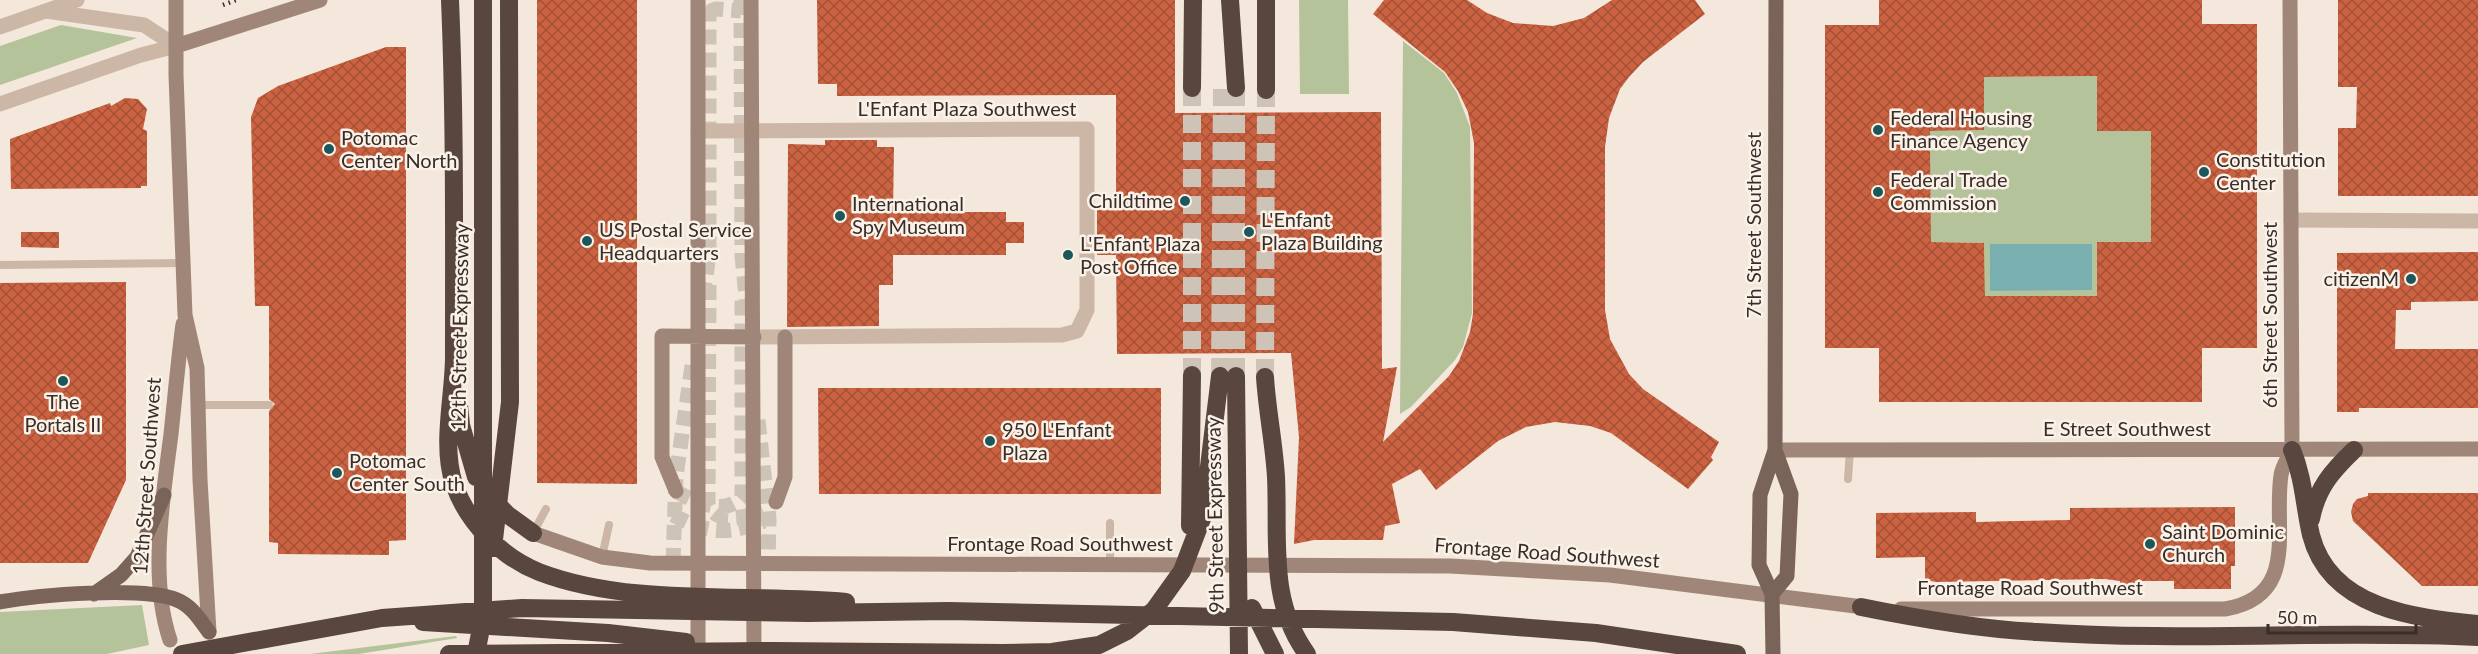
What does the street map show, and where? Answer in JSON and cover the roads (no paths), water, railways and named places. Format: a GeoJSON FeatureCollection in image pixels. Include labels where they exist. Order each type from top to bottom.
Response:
{"type":"FeatureCollection","features":[{"type":"Feature","properties":{"kind":"highway"},"geometry":{"type":"LineString","coordinates":[[450,0],[455,109],[454,361],[449,444],[454,485],[473,519],[492,541],[528,567],[569,581],[630,592],[808,598],[949,611]]}},
{"type":"Feature","properties":{"kind":"highway"},"geometry":{"type":"LineString","coordinates":[[455,109],[462,0]]}},
{"type":"Feature","properties":{"kind":"highway","name":"12th Street Expressway"},"geometry":{"type":"LineString","coordinates":[[476,654],[483,618],[483,0]]}},
{"type":"Feature","properties":{"kind":"highway"},"geometry":{"type":"LineString","coordinates":[[483,618],[492,569],[510,379],[509,0]]}},
{"type":"Feature","properties":{"kind":"highway"},"geometry":{"type":"LineString","coordinates":[[1192,88],[1193,0]]}},
{"type":"Feature","properties":{"kind":"highway"},"geometry":{"type":"LineString","coordinates":[[1266,0],[1266,90]]}},
{"type":"Feature","properties":{"kind":"highway"},"geometry":{"type":"LineString","coordinates":[[1229,89],[1230,5]]}},
{"type":"Feature","properties":{"kind":"highway"},"geometry":{"type":"LineString","coordinates":[[454,361],[461,425],[476,479],[508,515],[533,533]]}},
{"type":"Feature","properties":{"kind":"highway"},"geometry":{"type":"LineString","coordinates":[[449,654],[774,651],[1003,653],[1069,651],[1099,645],[1113,639],[1154,610],[1182,570],[1197,516],[1192,375]]}},
{"type":"Feature","properties":{"kind":"highway","name":"9th Street Expressway"},"geometry":{"type":"LineString","coordinates":[[1197,516],[1228,376],[1239,513],[1239,654]]}},
{"type":"Feature","properties":{"kind":"highway"},"geometry":{"type":"LineString","coordinates":[[1265,377],[1276,475],[1277,574],[1283,610],[1290,628],[1307,654]]}},
{"type":"Feature","properties":{"kind":"highway"},"geometry":{"type":"LineString","coordinates":[[2292,450],[2302,474],[2310,526],[2317,550],[2331,573],[2358,596],[2397,612],[2478,624]]}},
{"type":"Feature","properties":{"kind":"highway"},"geometry":{"type":"LineString","coordinates":[[2310,526],[2318,492],[2330,475],[2354,450]]}},
{"type":"Feature","properties":{"kind":"highway"},"geometry":{"type":"LineString","coordinates":[[1239,572],[1260,627],[1275,654]]}},
{"type":"Feature","properties":{"kind":"highway"},"geometry":{"type":"LineString","coordinates":[[176,647],[382,618],[522,608],[808,613],[949,611],[1454,622],[1596,633],[1737,654]]}},
{"type":"Feature","properties":{"kind":"highway"},"geometry":{"type":"LineString","coordinates":[[1861,608],[1938,623],[2037,633],[2361,634],[2478,638]]}},
{"type":"Feature","properties":{"kind":"highway"},"geometry":{"type":"LineString","coordinates":[[382,618],[459,626],[608,633],[774,651]]}},
{"type":"Feature","properties":{"kind":"main road","name":"7th Street Southwest"},"geometry":{"type":"LineString","coordinates":[[1773,654],[1772,594],[1759,565],[1759,553],[1760,495],[1775,450],[1776,0]]}},
{"type":"Feature","properties":{"kind":"main road","name":"7th Street Southwest"},"geometry":{"type":"LineString","coordinates":[[1772,594],[1787,576],[1791,494],[1775,450]]}},
{"type":"Feature","properties":{"kind":"main road"},"geometry":{"type":"LineString","coordinates":[[94,594],[121,575],[137,557],[164,495]]}},
{"type":"Feature","properties":{"kind":"main road"},"geometry":{"type":"LineString","coordinates":[[0,600],[94,594],[159,596],[179,600],[189,608],[209,633]]}},
{"type":"Feature","properties":{"kind":"street"},"geometry":{"type":"LineString","coordinates":[[0,27],[77,0]]}},
{"type":"Feature","properties":{"kind":"street","name":"12th Street Southwest"},"geometry":{"type":"LineString","coordinates":[[176,0],[184,315],[164,495],[159,596],[176,647]]}},
{"type":"Feature","properties":{"kind":"street"},"geometry":{"type":"LineString","coordinates":[[0,104],[141,55],[320,0]]}},
{"type":"Feature","properties":{"kind":"street"},"geometry":{"type":"LineString","coordinates":[[698,0],[698,654]]}},
{"type":"Feature","properties":{"kind":"street"},"geometry":{"type":"LineString","coordinates":[[751,0],[754,654]]}},
{"type":"Feature","properties":{"kind":"street","name":"6th Street Southwest"},"geometry":{"type":"LineString","coordinates":[[2290,0],[2292,450]]}},
{"type":"Feature","properties":{"kind":"street"},"geometry":{"type":"LineString","coordinates":[[46,11],[144,25],[176,46]]}},
{"type":"Feature","properties":{"kind":"street","name":"L'Enfant Plaza Southwest"},"geometry":{"type":"LineString","coordinates":[[676,491],[664,466],[662,451],[662,336],[1062,335],[1077,331],[1082,326],[1087,310],[1087,129],[698,131]]}},
{"type":"Feature","properties":{"kind":"street"},"geometry":{"type":"LineString","coordinates":[[2291,220],[2478,221]]}},
{"type":"Feature","properties":{"kind":"street","name":"12th Street Southwest"},"geometry":{"type":"LineString","coordinates":[[184,315],[197,368],[200,480],[209,633]]}},
{"type":"Feature","properties":{"kind":"street"},"geometry":{"type":"LineString","coordinates":[[776,502],[785,477],[785,337]]}},
{"type":"Feature","properties":{"kind":"street","name":"E Street Southwest"},"geometry":{"type":"LineString","coordinates":[[1775,450],[2478,449]]}},
{"type":"Feature","properties":{"kind":"street","name":"Frontage Road Southwest"},"geometry":{"type":"LineString","coordinates":[[533,533],[558,544],[602,557],[635,562],[1450,566],[1610,575],[1772,594],[1861,608],[2225,609],[2241,606],[2256,598],[2268,586],[2279,561],[2281,475],[2292,450]]}},
{"type":"Feature","properties":{"kind":"lane"},"geometry":{"type":"LineString","coordinates":[[0,265],[182,263]]}},
{"type":"Feature","properties":{"kind":"lane"},"geometry":{"type":"LineString","coordinates":[[199,405],[269,405]]}},
{"type":"Feature","properties":{"kind":"lane"},"geometry":{"type":"LineString","coordinates":[[1848,479],[1850,450]]}},
{"type":"Feature","properties":{"kind":"lane"},"geometry":{"type":"LineString","coordinates":[[533,533],[546,509]]}},
{"type":"Feature","properties":{"kind":"lane"},"geometry":{"type":"LineString","coordinates":[[1110,523],[1110,566]]}},
{"type":"Feature","properties":{"kind":"lane"},"geometry":{"type":"LineString","coordinates":[[602,557],[609,525]]}},
{"type":"Feature","properties":{"kind":"water"},"geometry":{"type":"Polygon","coordinates":[[[1990,244],[2092,244],[2092,290],[1990,291],[1990,244]]]}},
{"type":"Feature","properties":{"kind":"tunnel"},"geometry":{"type":"LineString","coordinates":[[703,297],[709,255],[709,0]]}},
{"type":"Feature","properties":{"kind":"tunnel"},"geometry":{"type":"LineString","coordinates":[[741,0],[742,256],[747,306]]}},
{"type":"Feature","properties":{"kind":"tunnel"},"geometry":{"type":"LineString","coordinates":[[709,12],[716,9],[741,11]]}},
{"type":"Feature","properties":{"kind":"tunnel"},"geometry":{"type":"LineString","coordinates":[[1192,88],[1192,375]]}},
{"type":"Feature","properties":{"kind":"tunnel"},"geometry":{"type":"LineString","coordinates":[[1236,88],[1236,376]]}},
{"type":"Feature","properties":{"kind":"tunnel"},"geometry":{"type":"LineString","coordinates":[[1220,376],[1222,89]]}},
{"type":"Feature","properties":{"kind":"tunnel"},"geometry":{"type":"LineString","coordinates":[[1265,377],[1266,90]]}},
{"type":"Feature","properties":{"kind":"tunnel"},"geometry":{"type":"LineString","coordinates":[[709,285],[708,504],[712,511],[724,517],[748,516],[763,511]]}},
{"type":"Feature","properties":{"kind":"tunnel"},"geometry":{"type":"LineString","coordinates":[[676,491],[700,503],[719,507],[728,506],[742,496],[742,297]]}},
{"type":"Feature","properties":{"kind":"tunnel"},"geometry":{"type":"LineString","coordinates":[[673,563],[676,476],[693,359]]}},
{"type":"Feature","properties":{"kind":"tunnel"},"geometry":{"type":"LineString","coordinates":[[758,420],[769,519],[768,563]]}},
{"type":"Feature","properties":{"kind":"tunnel"},"geometry":{"type":"LineString","coordinates":[[673,515],[697,526],[718,530],[739,529],[764,521]]}},
{"type":"Feature","properties":{"kind":"railway"},"geometry":{"type":"LineString","coordinates":[[223,5],[236,0]]}},
{"type":"Feature","properties":{"kind":"place","name":"Federal Housing Finance Agency"},"geometry":{"type":"Point","coordinates":[1878,130]}},
{"type":"Feature","properties":{"kind":"place","name":"Potomac Center North"},"geometry":{"type":"Point","coordinates":[329,149]}},
{"type":"Feature","properties":{"kind":"place","name":"Constitution Center"},"geometry":{"type":"Point","coordinates":[2204,172]}},
{"type":"Feature","properties":{"kind":"place","name":"Federal Trade Commission"},"geometry":{"type":"Point","coordinates":[1878,192]}},
{"type":"Feature","properties":{"kind":"place","name":"Childtime"},"geometry":{"type":"Point","coordinates":[1185,201]}},
{"type":"Feature","properties":{"kind":"place","name":"International Spy Museum"},"geometry":{"type":"Point","coordinates":[840,216]}},
{"type":"Feature","properties":{"kind":"place","name":"L'Enfant Plaza Building"},"geometry":{"type":"Point","coordinates":[1249,232]}},
{"type":"Feature","properties":{"kind":"place","name":"US Postal Service Headquarters"},"geometry":{"type":"Point","coordinates":[587,241]}},
{"type":"Feature","properties":{"kind":"place","name":"L'Enfant Plaza Post Office"},"geometry":{"type":"Point","coordinates":[1068,255]}},
{"type":"Feature","properties":{"kind":"place","name":"citizenM"},"geometry":{"type":"Point","coordinates":[2411,279]}},
{"type":"Feature","properties":{"kind":"place","name":"The Portals II"},"geometry":{"type":"Point","coordinates":[63,381]}},
{"type":"Feature","properties":{"kind":"place","name":"950 L'Enfant Plaza"},"geometry":{"type":"Point","coordinates":[990,441]}},
{"type":"Feature","properties":{"kind":"place","name":"Potomac Center South"},"geometry":{"type":"Point","coordinates":[337,473]}},
{"type":"Feature","properties":{"kind":"place","name":"Saint Dominic Church"},"geometry":{"type":"Point","coordinates":[2150,544]}}]}
